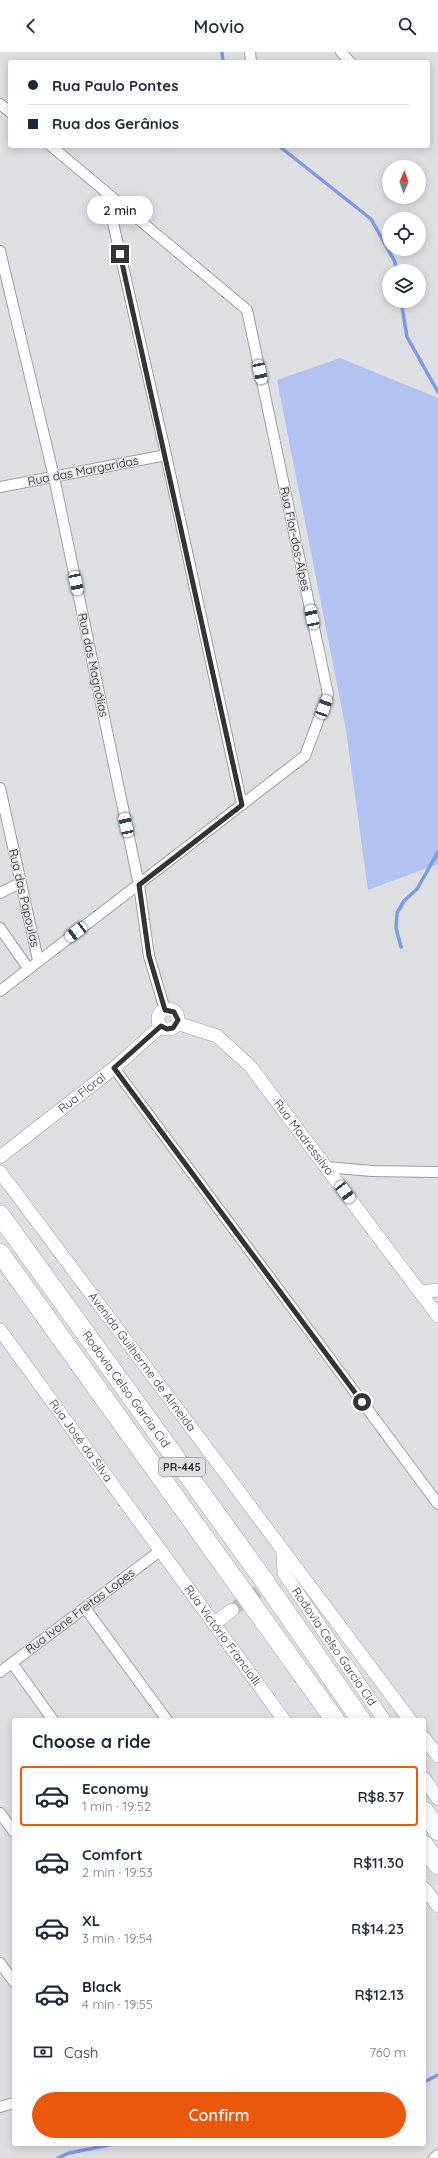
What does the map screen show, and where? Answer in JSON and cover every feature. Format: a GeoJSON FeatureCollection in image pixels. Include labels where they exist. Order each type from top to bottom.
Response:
{"type":"FeatureCollection","features":[{"type":"Feature","properties":{"kind":"highway","name":"Rodovia Celso Garcia Cid"},"geometry":{"type":"LineString","coordinates":[[0,1215],[263,1579],[360,1718]]}},
{"type":"Feature","properties":{"kind":"highway","name":"Rodovia Celso Garcia Cid"},"geometry":{"type":"LineString","coordinates":[[0,1253],[334,1718]]}},
{"type":"Feature","properties":{"kind":"highway"},"geometry":{"type":"LineString","coordinates":[[426,1813],[438,1831]]}},
{"type":"Feature","properties":{"kind":"highway"},"geometry":{"type":"LineString","coordinates":[[426,1848],[438,1865]]}},
{"type":"Feature","properties":{"kind":"street"},"geometry":{"type":"LineString","coordinates":[[341,52],[348,60]]}},
{"type":"Feature","properties":{"kind":"street"},"geometry":{"type":"LineString","coordinates":[[0,104],[8,110]]}},
{"type":"Feature","properties":{"kind":"street","name":"Rua Flor-dos-Alpes"},"geometry":{"type":"LineString","coordinates":[[0,991],[38,960],[139,885],[305,756],[328,694],[247,310],[53,148]]}},
{"type":"Feature","properties":{"kind":"street"},"geometry":{"type":"LineString","coordinates":[[106,192],[166,455],[242,805]]}},
{"type":"Feature","properties":{"kind":"street","name":"Rua das Magnólias"},"geometry":{"type":"LineString","coordinates":[[0,251],[2,273],[54,477],[139,885],[149,956],[165,1010]]}},
{"type":"Feature","properties":{"kind":"street","name":"Rua das Margaridas"},"geometry":{"type":"LineString","coordinates":[[0,487],[166,455]]}},
{"type":"Feature","properties":{"kind":"street","name":"Rua das Papoulas"},"geometry":{"type":"LineString","coordinates":[[0,788],[38,960]]}},
{"type":"Feature","properties":{"kind":"street"},"geometry":{"type":"LineString","coordinates":[[0,893],[20,883]]}},
{"type":"Feature","properties":{"kind":"street"},"geometry":{"type":"LineString","coordinates":[[0,928],[28,968]]}},
{"type":"Feature","properties":{"kind":"street"},"geometry":{"type":"LineString","coordinates":[[165,1010],[174,1012],[177,1017],[177,1023],[170,1029],[161,1026],[158,1017],[165,1010]]}},
{"type":"Feature","properties":{"kind":"street","name":"Rua Madressilva"},"geometry":{"type":"LineString","coordinates":[[177,1023],[216,1036],[250,1066],[438,1316]]}},
{"type":"Feature","properties":{"kind":"street","name":"Rua Floral"},"geometry":{"type":"LineString","coordinates":[[0,1157],[114,1068],[161,1026]]}},
{"type":"Feature","properties":{"kind":"street"},"geometry":{"type":"LineString","coordinates":[[114,1068],[438,1504]]}},
{"type":"Feature","properties":{"kind":"street"},"geometry":{"type":"LineString","coordinates":[[326,1167],[372,1171],[438,1172]]}},
{"type":"Feature","properties":{"kind":"street","name":"Avenida Guilherme de Almeida"},"geometry":{"type":"LineString","coordinates":[[0,1172],[283,1552],[285,1573]]}},
{"type":"Feature","properties":{"kind":"street"},"geometry":{"type":"LineString","coordinates":[[420,1292],[438,1290]]}},
{"type":"Feature","properties":{"kind":"street","name":"Rua José da Silva"},"geometry":{"type":"LineString","coordinates":[[0,1330],[161,1550]]}},
{"type":"Feature","properties":{"kind":"street","name":"Rua Ivone Freitas Lopes"},"geometry":{"type":"LineString","coordinates":[[0,1672],[161,1550]]}},
{"type":"Feature","properties":{"kind":"street","name":"Rua Victório Franciolli"},"geometry":{"type":"LineString","coordinates":[[161,1550],[283,1718]]}},
{"type":"Feature","properties":{"kind":"street"},"geometry":{"type":"LineString","coordinates":[[285,1573],[408,1718]]}},
{"type":"Feature","properties":{"kind":"street","name":"Rodovia Celso Garcia Cid"},"geometry":{"type":"LineString","coordinates":[[285,1573],[383,1718]]}},
{"type":"Feature","properties":{"kind":"street"},"geometry":{"type":"LineString","coordinates":[[85,1608],[165,1718]]}},
{"type":"Feature","properties":{"kind":"street"},"geometry":{"type":"LineString","coordinates":[[214,1624],[232,1610]]}},
{"type":"Feature","properties":{"kind":"street"},"geometry":{"type":"LineString","coordinates":[[12,1663],[52,1718]]}},
{"type":"Feature","properties":{"kind":"street"},"geometry":{"type":"LineString","coordinates":[[426,1741],[438,1756]]}},
{"type":"Feature","properties":{"kind":"street"},"geometry":{"type":"LineString","coordinates":[[426,1781],[438,1799]]}},
{"type":"Feature","properties":{"kind":"street"},"geometry":{"type":"LineString","coordinates":[[0,1813],[12,1829]]}},
{"type":"Feature","properties":{"kind":"street"},"geometry":{"type":"LineString","coordinates":[[426,1892],[432,1902]]}},
{"type":"Feature","properties":{"kind":"street"},"geometry":{"type":"LineString","coordinates":[[0,1963],[12,1979]]}},
{"type":"Feature","properties":{"kind":"street"},"geometry":{"type":"LineString","coordinates":[[0,2107],[12,2104]]}},
{"type":"Feature","properties":{"kind":"street"},"geometry":{"type":"LineString","coordinates":[[434,2158],[438,2155]]}},
{"type":"Feature","properties":{"kind":"shaded area"},"geometry":{"type":"Polygon","coordinates":[[[340,358],[438,398],[438,864],[368,890],[346,730],[277,380],[340,358]]]}},
{"type":"Feature","properties":{"kind":"waterway"},"geometry":{"type":"LineString","coordinates":[[222,52],[223,60]]}},
{"type":"Feature","properties":{"kind":"waterway"},"geometry":{"type":"LineString","coordinates":[[282,148],[371,219],[395,264]]}},
{"type":"Feature","properties":{"kind":"waterway"},"geometry":{"type":"LineString","coordinates":[[402,308],[407,337],[438,392]]}},
{"type":"Feature","properties":{"kind":"waterway"},"geometry":{"type":"LineString","coordinates":[[401,947],[396,928],[397,913],[404,901],[417,889],[438,852]]}},
{"type":"Feature","properties":{"kind":"waterway"},"geometry":{"type":"LineString","coordinates":[[426,2081],[438,2075]]}},
{"type":"Feature","properties":{"kind":"waterway"},"geometry":{"type":"LineString","coordinates":[[58,2158],[69,2153],[104,2146]]}},
{"type":"Feature","properties":{"kind":"tunnel"},"geometry":{"type":"LineString","coordinates":[[232,1610],[277,1578]]}},
{"type":"Feature","properties":{"kind":"route"},"geometry":{"type":"LineString","coordinates":[[120,254],[166,455],[242,805],[139,885],[149,956],[165,1010],[168,1009],[174,1012],[178,1020],[173,1028],[167,1029],[161,1026],[114,1068],[362,1402]]}}]}
